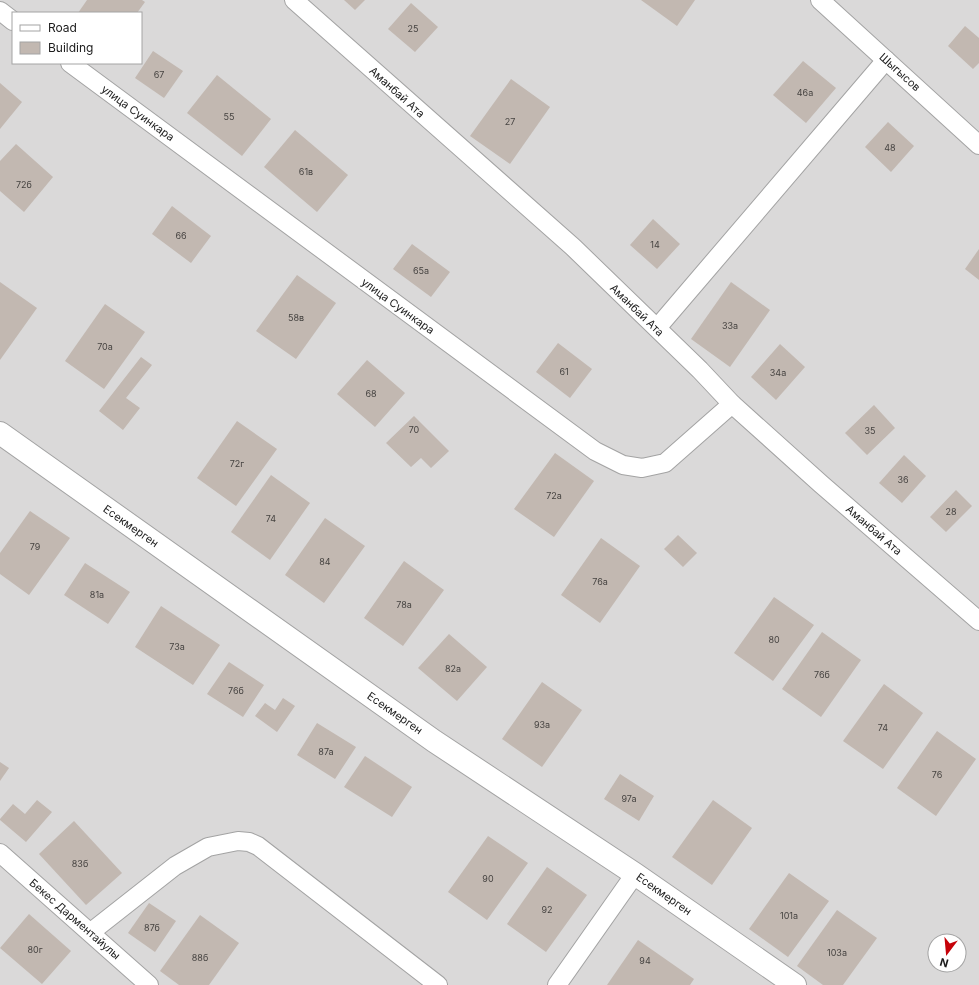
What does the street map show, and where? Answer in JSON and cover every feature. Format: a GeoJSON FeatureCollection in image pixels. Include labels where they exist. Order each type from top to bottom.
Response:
{"type":"FeatureCollection","features":[{"type":"Feature","properties":{"kind":"street","name":"Аманбай Ата"},"geometry":{"type":"LineString","coordinates":[[294,0],[573,247],[657,328],[732,404],[821,484],[979,621]]}},
{"type":"Feature","properties":{"kind":"street","name":"Шыгысов"},"geometry":{"type":"LineString","coordinates":[[820,0],[979,145]]}},
{"type":"Feature","properties":{"kind":"street"},"geometry":{"type":"LineString","coordinates":[[0,11],[12,20]]}},
{"type":"Feature","properties":{"kind":"street"},"geometry":{"type":"LineString","coordinates":[[657,328],[886,60]]}},
{"type":"Feature","properties":{"kind":"street","name":"улица Суинкара"},"geometry":{"type":"LineString","coordinates":[[71,64],[595,451],[623,465],[642,468],[665,462],[732,404]]}},
{"type":"Feature","properties":{"kind":"street","name":"Eсекмерген"},"geometry":{"type":"LineString","coordinates":[[0,433],[434,741],[635,874],[795,985]]}},
{"type":"Feature","properties":{"kind":"street"},"geometry":{"type":"LineString","coordinates":[[91,932],[175,866],[208,847],[238,841],[249,842],[258,846],[438,985]]}},
{"type":"Feature","properties":{"kind":"street","name":"Бекес Дарментайулы"},"geometry":{"type":"LineString","coordinates":[[0,854],[91,932],[149,985]]}},
{"type":"Feature","properties":{"kind":"street"},"geometry":{"type":"LineString","coordinates":[[557,985],[635,874]]}},
{"type":"Feature","properties":{"kind":"shaded area"},"geometry":{"type":"Polygon","coordinates":[[[0,0],[979,0],[979,985],[0,985],[0,0]]]}},
{"type":"Feature","properties":{"kind":"building"},"geometry":{"type":"Polygon","coordinates":[[[87,0],[142,0],[145,2],[138,12],[79,12],[87,0]]]}},
{"type":"Feature","properties":{"kind":"building"},"geometry":{"type":"Polygon","coordinates":[[[344,0],[365,0],[355,10],[344,0]]]}},
{"type":"Feature","properties":{"kind":"building"},"geometry":{"type":"Polygon","coordinates":[[[641,0],[695,0],[677,26],[641,0]]]}},
{"type":"Feature","properties":{"kind":"building"},"geometry":{"type":"Polygon","coordinates":[[[411,3],[438,27],[415,52],[388,29],[411,3]]]}},
{"type":"Feature","properties":{"kind":"building"},"geometry":{"type":"Polygon","coordinates":[[[965,26],[979,38],[979,63],[973,69],[948,46],[965,26]]]}},
{"type":"Feature","properties":{"kind":"building"},"geometry":{"type":"Polygon","coordinates":[[[153,51],[183,71],[164,98],[135,78],[153,51]]]}},
{"type":"Feature","properties":{"kind":"building"},"geometry":{"type":"Polygon","coordinates":[[[803,61],[836,88],[806,123],[773,95],[803,61]]]}},
{"type":"Feature","properties":{"kind":"building"},"geometry":{"type":"Polygon","coordinates":[[[217,75],[271,119],[242,156],[187,113],[217,75]]]}},
{"type":"Feature","properties":{"kind":"building"},"geometry":{"type":"Polygon","coordinates":[[[511,79],[550,107],[510,164],[470,136],[511,79]]]}},
{"type":"Feature","properties":{"kind":"building"},"geometry":{"type":"Polygon","coordinates":[[[0,83],[22,102],[0,129],[0,83]]]}},
{"type":"Feature","properties":{"kind":"building"},"geometry":{"type":"Polygon","coordinates":[[[888,122],[914,146],[891,172],[865,147],[888,122]]]}},
{"type":"Feature","properties":{"kind":"building"},"geometry":{"type":"Polygon","coordinates":[[[295,130],[348,175],[317,212],[264,167],[295,130]]]}},
{"type":"Feature","properties":{"kind":"building"},"geometry":{"type":"Polygon","coordinates":[[[16,144],[53,177],[24,212],[0,191],[0,161],[16,144]]]}},
{"type":"Feature","properties":{"kind":"building"},"geometry":{"type":"Polygon","coordinates":[[[172,206],[211,236],[191,263],[152,234],[172,206]]]}},
{"type":"Feature","properties":{"kind":"building"},"geometry":{"type":"Polygon","coordinates":[[[653,219],[680,244],[657,269],[630,245],[653,219]]]}},
{"type":"Feature","properties":{"kind":"building"},"geometry":{"type":"Polygon","coordinates":[[[412,244],[450,272],[431,297],[393,269],[412,244]]]}},
{"type":"Feature","properties":{"kind":"building"},"geometry":{"type":"Polygon","coordinates":[[[979,249],[979,280],[965,269],[979,249]]]}},
{"type":"Feature","properties":{"kind":"building"},"geometry":{"type":"Polygon","coordinates":[[[297,275],[336,303],[296,359],[256,331],[297,275]]]}},
{"type":"Feature","properties":{"kind":"building"},"geometry":{"type":"Polygon","coordinates":[[[0,282],[37,308],[0,360],[0,282]]]}},
{"type":"Feature","properties":{"kind":"building"},"geometry":{"type":"Polygon","coordinates":[[[731,282],[770,310],[730,367],[691,339],[731,282]]]}},
{"type":"Feature","properties":{"kind":"building"},"geometry":{"type":"Polygon","coordinates":[[[105,304],[145,332],[104,389],[65,361],[105,304]]]}},
{"type":"Feature","properties":{"kind":"building"},"geometry":{"type":"Polygon","coordinates":[[[558,343],[592,369],[570,398],[536,372],[558,343]]]}},
{"type":"Feature","properties":{"kind":"building"},"geometry":{"type":"Polygon","coordinates":[[[780,344],[805,367],[776,400],[751,377],[780,344]]]}},
{"type":"Feature","properties":{"kind":"building"},"geometry":{"type":"Polygon","coordinates":[[[141,357],[152,365],[126,398],[140,408],[123,430],[99,411],[141,357]]]}},
{"type":"Feature","properties":{"kind":"building"},"geometry":{"type":"Polygon","coordinates":[[[367,360],[405,393],[375,427],[337,394],[367,360]]]}},
{"type":"Feature","properties":{"kind":"building"},"geometry":{"type":"Polygon","coordinates":[[[874,405],[895,428],[867,455],[845,433],[874,405]]]}},
{"type":"Feature","properties":{"kind":"building"},"geometry":{"type":"Polygon","coordinates":[[[414,416],[449,451],[431,468],[421,458],[411,467],[386,443],[414,416]]]}},
{"type":"Feature","properties":{"kind":"building"},"geometry":{"type":"Polygon","coordinates":[[[237,421],[277,449],[236,506],[197,478],[237,421]]]}},
{"type":"Feature","properties":{"kind":"building"},"geometry":{"type":"Polygon","coordinates":[[[555,453],[594,481],[554,537],[514,509],[555,453]]]}},
{"type":"Feature","properties":{"kind":"building"},"geometry":{"type":"Polygon","coordinates":[[[904,455],[926,476],[902,503],[879,483],[904,455]]]}},
{"type":"Feature","properties":{"kind":"building"},"geometry":{"type":"Polygon","coordinates":[[[271,475],[310,503],[270,560],[231,532],[271,475]]]}},
{"type":"Feature","properties":{"kind":"building"},"geometry":{"type":"Polygon","coordinates":[[[956,490],[972,506],[946,532],[930,517],[956,490]]]}},
{"type":"Feature","properties":{"kind":"building"},"geometry":{"type":"Polygon","coordinates":[[[30,511],[70,538],[29,595],[0,574],[0,553],[30,511]]]}},
{"type":"Feature","properties":{"kind":"building"},"geometry":{"type":"Polygon","coordinates":[[[325,518],[365,546],[324,603],[285,575],[325,518]]]}},
{"type":"Feature","properties":{"kind":"building"},"geometry":{"type":"Polygon","coordinates":[[[678,535],[697,553],[683,567],[664,549],[678,535]]]}},
{"type":"Feature","properties":{"kind":"building"},"geometry":{"type":"Polygon","coordinates":[[[601,538],[640,566],[600,623],[561,595],[601,538]]]}},
{"type":"Feature","properties":{"kind":"building"},"geometry":{"type":"Polygon","coordinates":[[[404,561],[444,590],[403,646],[364,618],[404,561]]]}},
{"type":"Feature","properties":{"kind":"building"},"geometry":{"type":"Polygon","coordinates":[[[85,563],[130,592],[108,624],[64,595],[85,563]]]}},
{"type":"Feature","properties":{"kind":"building"},"geometry":{"type":"Polygon","coordinates":[[[774,597],[814,625],[773,681],[734,653],[774,597]]]}},
{"type":"Feature","properties":{"kind":"building"},"geometry":{"type":"Polygon","coordinates":[[[161,606],[220,645],[193,685],[135,647],[161,606]]]}},
{"type":"Feature","properties":{"kind":"building"},"geometry":{"type":"Polygon","coordinates":[[[822,632],[861,660],[821,717],[782,689],[822,632]]]}},
{"type":"Feature","properties":{"kind":"building"},"geometry":{"type":"Polygon","coordinates":[[[449,634],[487,667],[457,701],[418,668],[449,634]]]}},
{"type":"Feature","properties":{"kind":"building"},"geometry":{"type":"Polygon","coordinates":[[[229,662],[264,685],[243,717],[207,694],[229,662]]]}},
{"type":"Feature","properties":{"kind":"building"},"geometry":{"type":"Polygon","coordinates":[[[542,682],[582,710],[542,767],[502,739],[542,682]]]}},
{"type":"Feature","properties":{"kind":"building"},"geometry":{"type":"Polygon","coordinates":[[[884,684],[923,713],[883,769],[843,741],[884,684]]]}},
{"type":"Feature","properties":{"kind":"building"},"geometry":{"type":"Polygon","coordinates":[[[283,698],[295,706],[277,732],[255,716],[265,703],[275,710],[283,698]]]}},
{"type":"Feature","properties":{"kind":"building"},"geometry":{"type":"Polygon","coordinates":[[[317,723],[356,747],[335,779],[297,755],[317,723]]]}},
{"type":"Feature","properties":{"kind":"building"},"geometry":{"type":"Polygon","coordinates":[[[937,731],[976,759],[936,816],[897,788],[937,731]]]}},
{"type":"Feature","properties":{"kind":"building"},"geometry":{"type":"Polygon","coordinates":[[[365,756],[412,787],[392,817],[344,787],[365,756]]]}},
{"type":"Feature","properties":{"kind":"building"},"geometry":{"type":"Polygon","coordinates":[[[0,762],[9,768],[0,781],[0,762]]]}},
{"type":"Feature","properties":{"kind":"building"},"geometry":{"type":"Polygon","coordinates":[[[620,774],[654,796],[639,821],[604,799],[620,774]]]}},
{"type":"Feature","properties":{"kind":"building"},"geometry":{"type":"Polygon","coordinates":[[[37,800],[52,812],[26,842],[0,819],[13,804],[25,814],[37,800]]]}},
{"type":"Feature","properties":{"kind":"building"},"geometry":{"type":"Polygon","coordinates":[[[713,800],[752,828],[712,885],[672,857],[713,800]]]}},
{"type":"Feature","properties":{"kind":"building"},"geometry":{"type":"Polygon","coordinates":[[[74,821],[122,873],[86,905],[39,854],[74,821]]]}},
{"type":"Feature","properties":{"kind":"building"},"geometry":{"type":"Polygon","coordinates":[[[488,836],[528,863],[487,920],[448,892],[488,836]]]}},
{"type":"Feature","properties":{"kind":"building"},"geometry":{"type":"Polygon","coordinates":[[[547,867],[587,895],[546,952],[507,924],[547,867]]]}},
{"type":"Feature","properties":{"kind":"building"},"geometry":{"type":"Polygon","coordinates":[[[789,873],[829,901],[788,957],[749,929],[789,873]]]}},
{"type":"Feature","properties":{"kind":"building"},"geometry":{"type":"Polygon","coordinates":[[[149,903],[176,921],[155,952],[128,933],[149,903]]]}},
{"type":"Feature","properties":{"kind":"building"},"geometry":{"type":"Polygon","coordinates":[[[837,910],[877,938],[843,985],[823,985],[797,966],[837,910]]]}},
{"type":"Feature","properties":{"kind":"building"},"geometry":{"type":"Polygon","coordinates":[[[29,914],[71,951],[42,984],[0,948],[29,914]]]}},
{"type":"Feature","properties":{"kind":"building"},"geometry":{"type":"Polygon","coordinates":[[[200,915],[239,943],[209,985],[179,985],[160,971],[200,915]]]}},
{"type":"Feature","properties":{"kind":"building"},"geometry":{"type":"Polygon","coordinates":[[[638,940],[694,979],[690,985],[607,985],[638,940]]]}}]}
